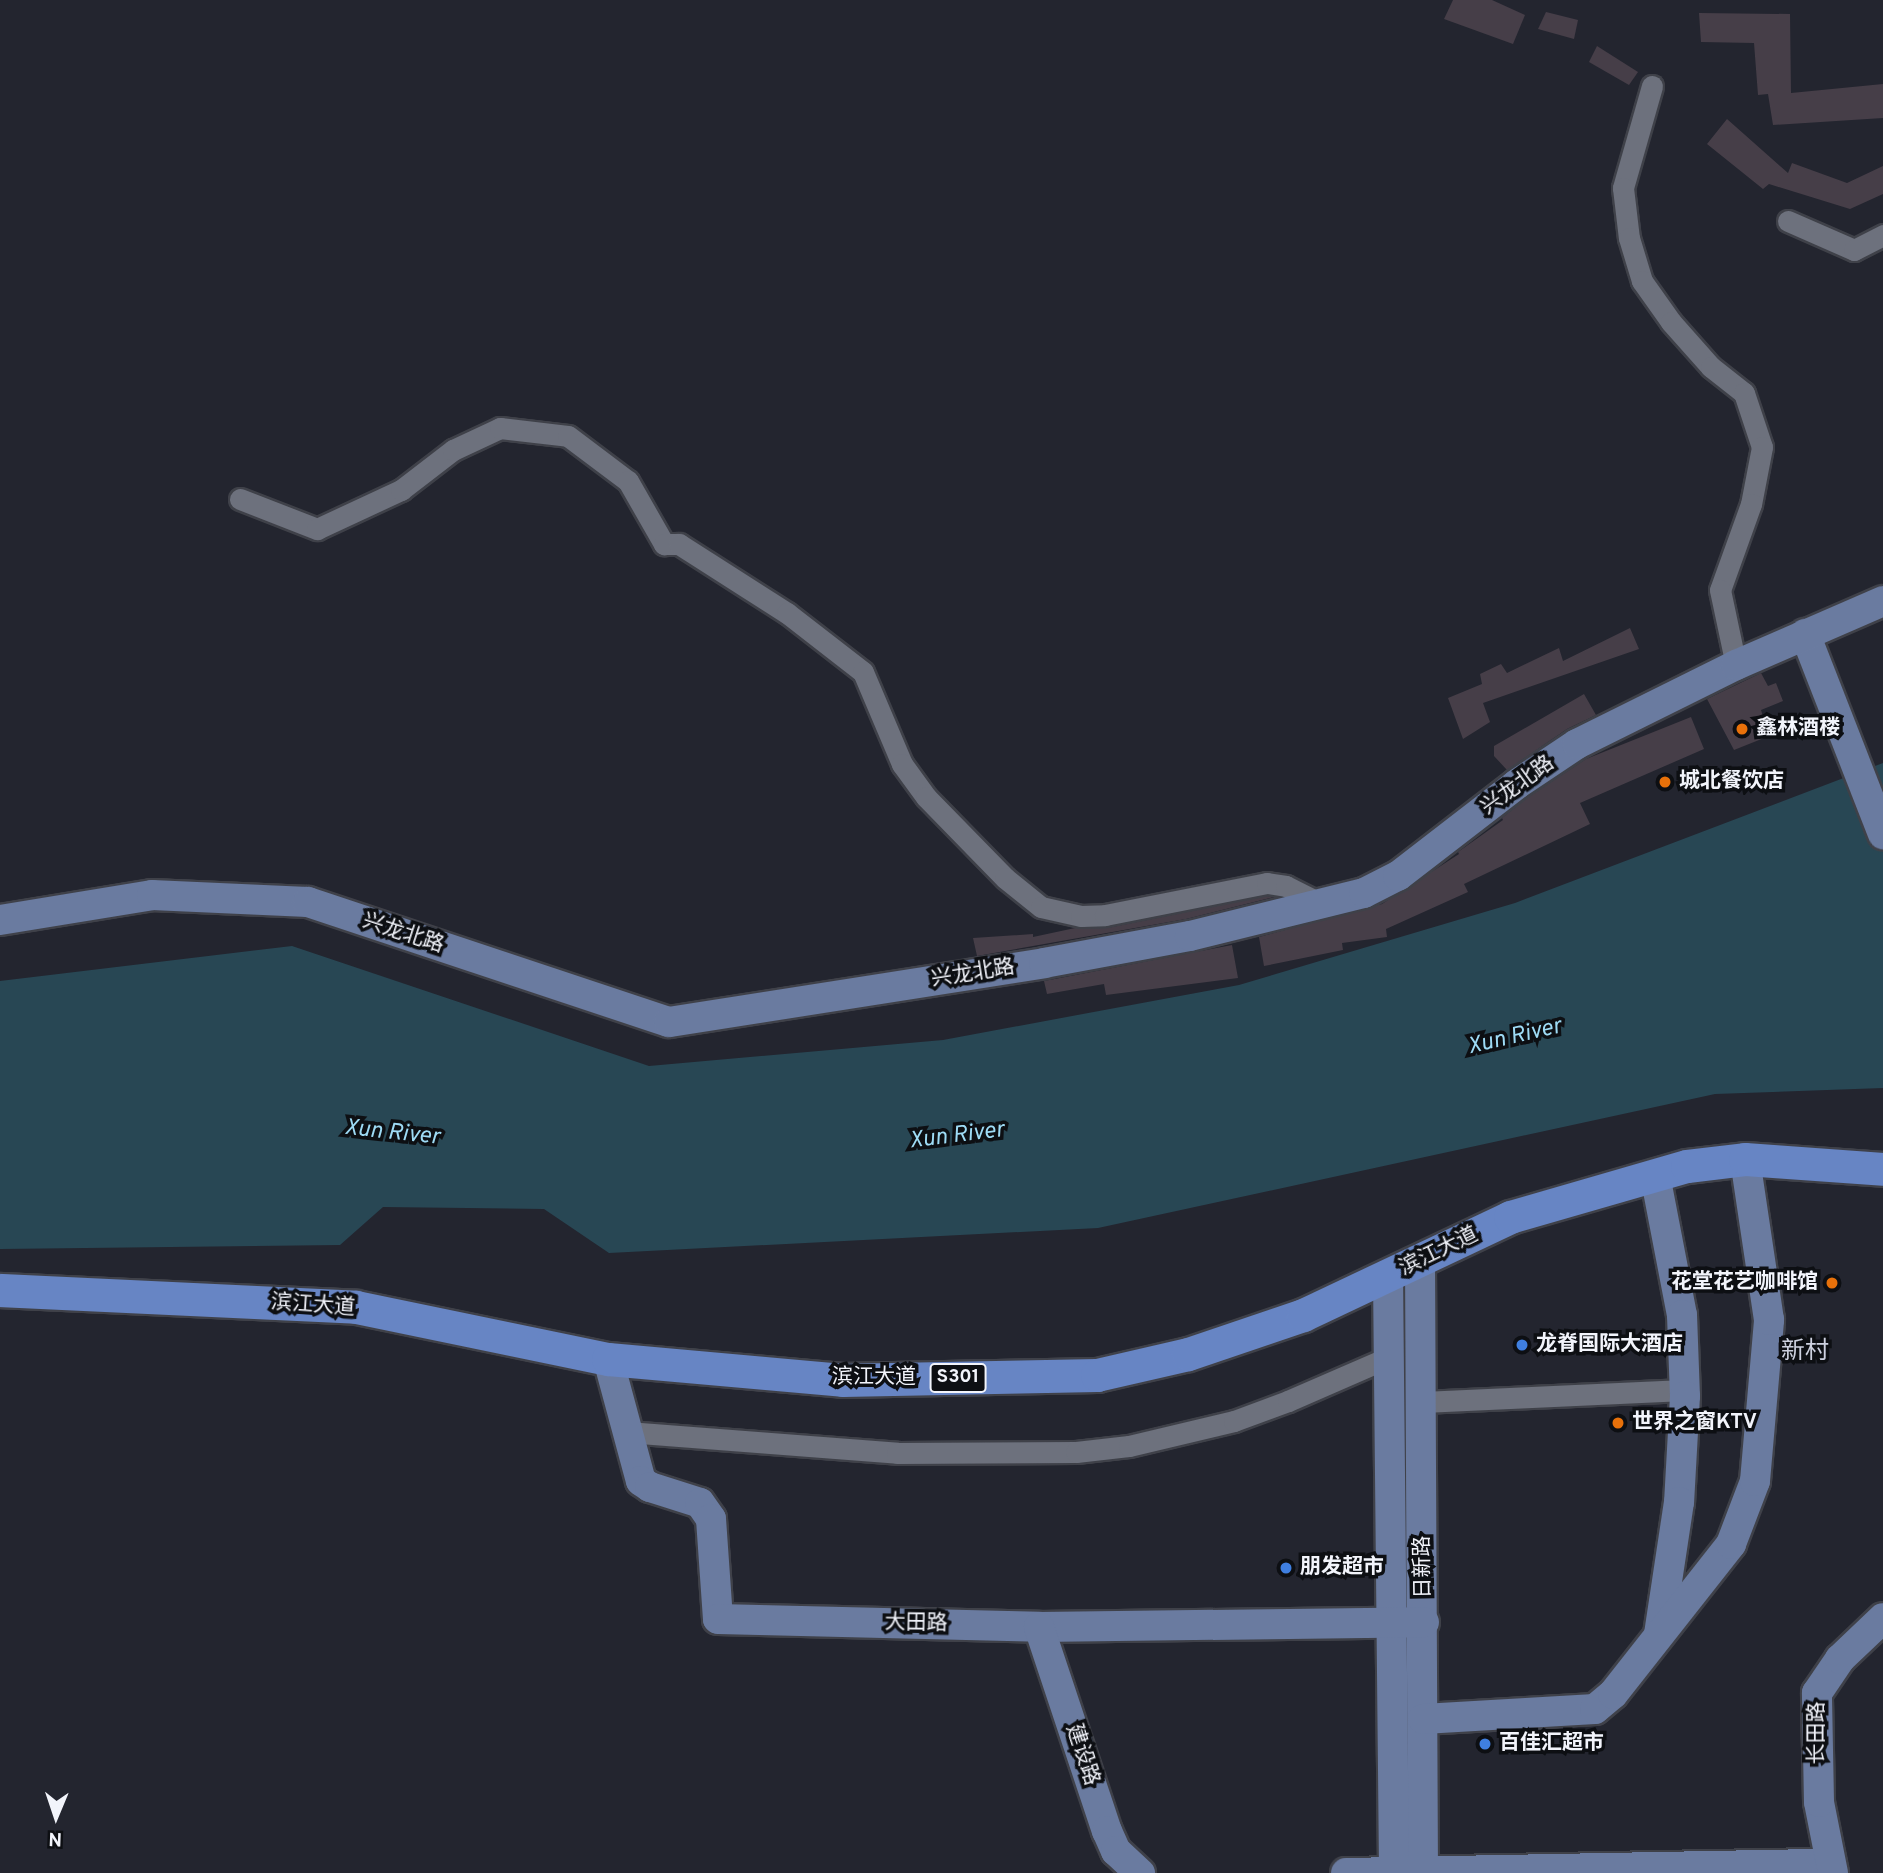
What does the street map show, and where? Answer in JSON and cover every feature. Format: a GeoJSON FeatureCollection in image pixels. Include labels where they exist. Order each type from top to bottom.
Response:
{"type":"FeatureCollection","features":[{"type":"Feature","properties":{"kind":"main road","name":"兴龙北路"},"geometry":{"type":"LineString","coordinates":[[0,920],[152,895],[308,902],[669,1022],[1057,960],[1190,936],[1364,893],[1398,876],[1517,784],[1577,744],[1736,665],[1883,601]]}},
{"type":"Feature","properties":{"kind":"main road"},"geometry":{"type":"LineString","coordinates":[[1805,634],[1883,834]]}},
{"type":"Feature","properties":{"kind":"main road"},"geometry":{"type":"LineString","coordinates":[[1423,1719],[1595,1709],[1613,1694],[1725,1555],[1741,1522],[1755,1480],[1769,1320],[1745,1159]]}},
{"type":"Feature","properties":{"kind":"main road","name":"滨江大道"},"geometry":{"type":"LineString","coordinates":[[0,1290],[356,1307],[608,1359],[842,1380],[1097,1375],[1188,1354],[1278,1324],[1388,1276],[1510,1217],[1687,1166],[1745,1159],[1883,1169]]}},
{"type":"Feature","properties":{"kind":"main road"},"geometry":{"type":"LineString","coordinates":[[1655,1175],[1682,1315],[1685,1390],[1679,1502],[1658,1638]]}},
{"type":"Feature","properties":{"kind":"main road","name":"日新路"},"geometry":{"type":"LineString","coordinates":[[1408,1872],[1423,1719],[1420,1261]]}},
{"type":"Feature","properties":{"kind":"main road","name":"日新路"},"geometry":{"type":"LineString","coordinates":[[1388,1276],[1393,1622],[1408,1872]]}},
{"type":"Feature","properties":{"kind":"main road","name":"大田路"},"geometry":{"type":"LineString","coordinates":[[608,1359],[639,1478],[644,1484],[692,1499],[708,1512],[711,1519],[718,1619],[1039,1627],[1424,1622]]}},
{"type":"Feature","properties":{"kind":"main road","name":"长田路"},"geometry":{"type":"LineString","coordinates":[[1832,1868],[1819,1802],[1817,1693],[1834,1666],[1883,1618]]}},
{"type":"Feature","properties":{"kind":"main road","name":"建设路"},"geometry":{"type":"LineString","coordinates":[[1039,1627],[1107,1831],[1116,1851],[1140,1873]]}},
{"type":"Feature","properties":{"kind":"main road"},"geometry":{"type":"LineString","coordinates":[[1346,1873],[1832,1868]]}},
{"type":"Feature","properties":{"kind":"street"},"geometry":{"type":"LineString","coordinates":[[1652,86],[1623,188],[1629,238],[1642,281],[1671,322],[1711,367],[1744,393],[1762,447],[1751,504],[1720,590],[1736,665]]}},
{"type":"Feature","properties":{"kind":"street"},"geometry":{"type":"LineString","coordinates":[[1788,221],[1854,250],[1883,235]]}},
{"type":"Feature","properties":{"kind":"street"},"geometry":{"type":"LineString","coordinates":[[240,499],[317,529],[401,490],[453,450],[500,428],[568,436],[628,481],[664,544],[679,544],[787,613],[863,672],[902,764],[926,797],[1005,878],[1041,907],[1081,916],[1105,915],[1268,883],[1286,886],[1321,904]]}},
{"type":"Feature","properties":{"kind":"street"},"geometry":{"type":"LineString","coordinates":[[627,1432],[897,1453],[1076,1452],[1129,1446],[1234,1421],[1288,1401],[1389,1357]]}},
{"type":"Feature","properties":{"kind":"street"},"geometry":{"type":"LineString","coordinates":[[1422,1402],[1685,1390]]}},
{"type":"Feature","properties":{"kind":"water","name":"Xun River"},"geometry":{"type":"Polygon","coordinates":[[[1883,763],[1883,1088],[1715,1094],[1098,1228],[609,1253],[544,1209],[383,1207],[340,1245],[0,1249],[0,981],[292,946],[649,1066],[943,1040],[1239,985],[1515,903],[1883,763]]]}},
{"type":"Feature","properties":{"kind":"building"},"geometry":{"type":"Polygon","coordinates":[[[1453,0],[1492,0],[1525,15],[1513,44],[1444,19],[1453,0]]]}},
{"type":"Feature","properties":{"kind":"building"},"geometry":{"type":"Polygon","coordinates":[[[1546,12],[1578,20],[1574,39],[1538,29],[1546,12]]]}},
{"type":"Feature","properties":{"kind":"building"},"geometry":{"type":"Polygon","coordinates":[[[1699,13],[1790,14],[1791,93],[1883,84],[1883,118],[1773,125],[1768,94],[1758,95],[1754,43],[1701,42],[1699,13]]]}},
{"type":"Feature","properties":{"kind":"building"},"geometry":{"type":"Polygon","coordinates":[[[1597,46],[1638,72],[1629,85],[1589,62],[1597,46]]]}},
{"type":"Feature","properties":{"kind":"building"},"geometry":{"type":"Polygon","coordinates":[[[1727,119],[1788,173],[1792,163],[1847,183],[1883,166],[1883,194],[1850,209],[1769,184],[1763,189],[1707,144],[1727,119]]]}},
{"type":"Feature","properties":{"kind":"building"},"geometry":{"type":"Polygon","coordinates":[[[1630,628],[1639,649],[1483,703],[1490,722],[1463,739],[1448,698],[1482,684],[1480,674],[1501,664],[1507,673],[1559,648],[1563,661],[1630,628]]]}},
{"type":"Feature","properties":{"kind":"building"},"geometry":{"type":"Polygon","coordinates":[[[1761,673],[1768,686],[1776,683],[1783,701],[1761,710],[1769,736],[1734,750],[1707,699],[1761,673]]]}},
{"type":"Feature","properties":{"kind":"building"},"geometry":{"type":"Polygon","coordinates":[[[1584,694],[1596,715],[1567,729],[1507,770],[1494,756],[1494,746],[1584,694]]]}},
{"type":"Feature","properties":{"kind":"building"},"geometry":{"type":"Polygon","coordinates":[[[1691,717],[1704,749],[1580,803],[1590,824],[1464,884],[1468,892],[1386,929],[1387,937],[1342,943],[1343,950],[1264,966],[1259,937],[1382,904],[1459,854],[1458,852],[1503,820],[1502,818],[1527,798],[1586,759],[1691,717]]]}},
{"type":"Feature","properties":{"kind":"building"},"geometry":{"type":"Polygon","coordinates":[[[1267,896],[1274,897],[1186,919],[977,956],[973,938],[1033,934],[1033,937],[1075,928],[1107,928],[1267,896]]]}},
{"type":"Feature","properties":{"kind":"building"},"geometry":{"type":"Polygon","coordinates":[[[1232,945],[1238,978],[1106,995],[1104,984],[1047,994],[1044,981],[1232,945]]]}},
{"type":"Feature","properties":{"kind":"place","name":"鑫林酒楼"},"geometry":{"type":"Point","coordinates":[1742,729]}},
{"type":"Feature","properties":{"kind":"place","name":"城北餐饮店"},"geometry":{"type":"Point","coordinates":[1665,782]}},
{"type":"Feature","properties":{"kind":"place","name":"花堂花艺咖啡馆"},"geometry":{"type":"Point","coordinates":[1832,1283]}},
{"type":"Feature","properties":{"kind":"place","name":"龙脊国际大酒店"},"geometry":{"type":"Point","coordinates":[1522,1345]}},
{"type":"Feature","properties":{"kind":"place","name":"世界之窗KTV"},"geometry":{"type":"Point","coordinates":[1618,1423]}},
{"type":"Feature","properties":{"kind":"place","name":"朋发超市"},"geometry":{"type":"Point","coordinates":[1286,1568]}},
{"type":"Feature","properties":{"kind":"place","name":"百佳汇超市"},"geometry":{"type":"Point","coordinates":[1485,1744]}},
{"type":"Feature","properties":{"kind":"district","name":"新村"},"geometry":{"type":"Point","coordinates":[1805,1353]}}]}
